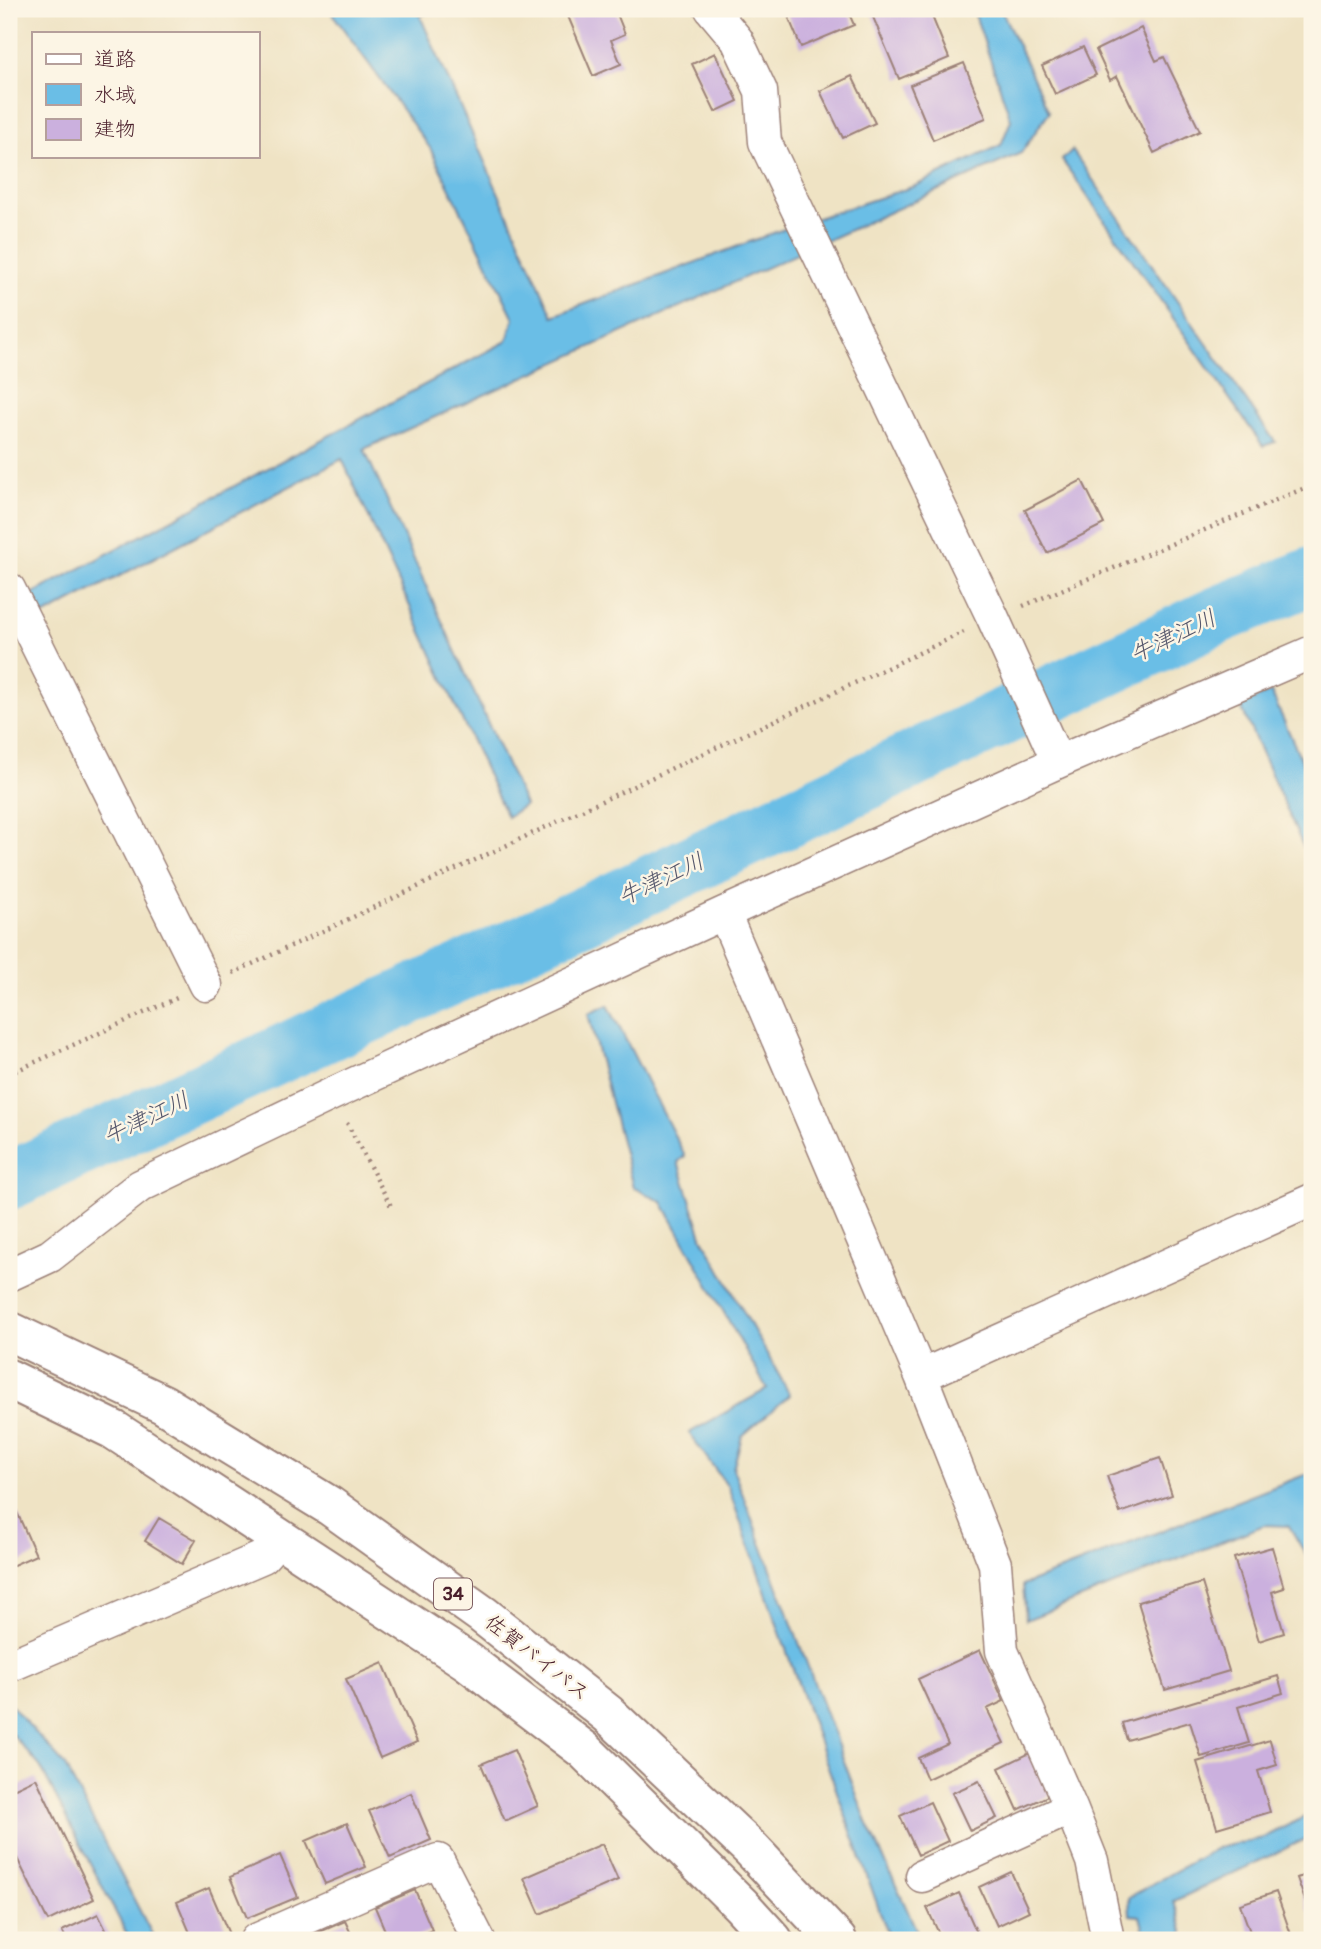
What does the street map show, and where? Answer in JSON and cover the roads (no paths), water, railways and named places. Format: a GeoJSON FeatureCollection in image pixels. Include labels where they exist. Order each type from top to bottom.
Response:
{"type":"FeatureCollection","features":[{"type":"Feature","properties":{"kind":"highway","name":"佐賀バイパス"},"geometry":{"type":"LineString","coordinates":[[9,1331],[163,1404],[330,1506],[483,1615],[608,1714],[751,1849],[836,1940]]}},
{"type":"Feature","properties":{"kind":"highway","name":"34"},"geometry":{"type":"LineString","coordinates":[[9,1379],[114,1430],[467,1661],[584,1750],[773,1940]]}},
{"type":"Feature","properties":{"kind":"street"},"geometry":{"type":"LineString","coordinates":[[711,9],[737,40],[761,91],[765,142],[993,618],[1058,762]]}},
{"type":"Feature","properties":{"kind":"street"},"geometry":{"type":"LineString","coordinates":[[10,591],[206,985]]}},
{"type":"Feature","properties":{"kind":"street"},"geometry":{"type":"LineString","coordinates":[[9,1275],[50,1256],[140,1186],[332,1094],[1058,762],[1312,652]]}},
{"type":"Feature","properties":{"kind":"street"},"geometry":{"type":"LineString","coordinates":[[724,914],[921,1377],[995,1564],[1002,1651],[1092,1861],[1108,1940]]}},
{"type":"Feature","properties":{"kind":"street"},"geometry":{"type":"LineString","coordinates":[[921,1377],[1312,1199]]}},
{"type":"Feature","properties":{"kind":"street"},"geometry":{"type":"LineString","coordinates":[[9,1666],[263,1557],[280,1538]]}},
{"type":"Feature","properties":{"kind":"street"},"geometry":{"type":"LineString","coordinates":[[922,1876],[1071,1808]]}},
{"type":"Feature","properties":{"kind":"street"},"geometry":{"type":"LineString","coordinates":[[256,1940],[438,1860],[479,1940]]}},
{"type":"Feature","properties":{"kind":"water"},"geometry":{"type":"Polygon","coordinates":[[[329,9],[434,9],[420,16],[553,316],[784,229],[915,186],[1001,145],[1011,120],[973,9],[1001,9],[1049,112],[1021,153],[364,449],[525,805],[507,817],[342,459],[9,634],[9,606],[507,341],[514,318],[430,148],[329,9]]]}},
{"type":"Feature","properties":{"kind":"water"},"geometry":{"type":"Polygon","coordinates":[[[1072,150],[1275,442],[1263,446],[1062,160],[1072,150]]]}},
{"type":"Feature","properties":{"kind":"water"},"geometry":{"type":"Polygon","coordinates":[[[1271,692],[1312,784],[1312,866],[1240,705],[1271,692]]]}},
{"type":"Feature","properties":{"kind":"water"},"geometry":{"type":"Polygon","coordinates":[[[608,1005],[685,1156],[678,1162],[703,1239],[790,1395],[742,1436],[733,1469],[867,1822],[921,1940],[890,1940],[728,1487],[689,1433],[767,1389],[662,1202],[633,1187],[588,1014],[608,1005]]]}},
{"type":"Feature","properties":{"kind":"water"},"geometry":{"type":"Polygon","coordinates":[[[1312,1472],[1312,1565],[1289,1526],[1264,1525],[1026,1620],[1023,1585],[1312,1472]]]}},
{"type":"Feature","properties":{"kind":"water"},"geometry":{"type":"Polygon","coordinates":[[[9,1703],[64,1764],[155,1940],[130,1940],[40,1766],[9,1731],[9,1703]]]}},
{"type":"Feature","properties":{"kind":"water"},"geometry":{"type":"Polygon","coordinates":[[[1312,1813],[1312,1836],[1174,1901],[1186,1940],[1146,1940],[1140,1916],[1130,1915],[1129,1897],[1217,1848],[1263,1838],[1312,1813]]]}},
{"type":"Feature","properties":{"kind":"water"},"geometry":{"type":"Polygon","coordinates":[[[1072,1926],[1089,1931],[1093,1940],[1043,1940],[1072,1926]]]}},
{"type":"Feature","properties":{"kind":"waterway","name":"牛津江川"},"geometry":{"type":"LineString","coordinates":[[9,1181],[566,924],[1218,615],[1312,576]]}}]}
